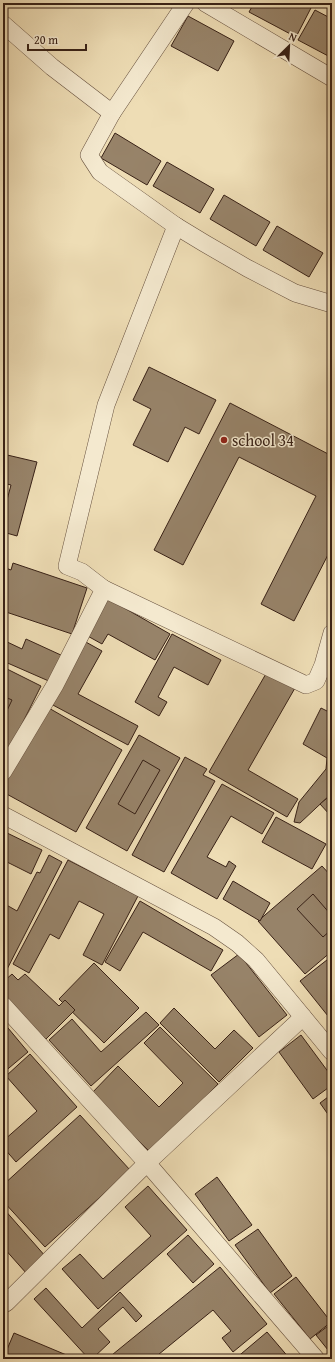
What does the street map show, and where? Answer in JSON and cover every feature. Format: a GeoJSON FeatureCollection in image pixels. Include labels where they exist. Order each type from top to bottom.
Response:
{"type":"FeatureCollection","features":[{"type":"Feature","properties":{"kind":"street"},"geometry":{"type":"LineString","coordinates":[[186,3],[112,113],[89,155],[100,172],[176,226],[247,268],[295,293],[332,304]]}},
{"type":"Feature","properties":{"kind":"street"},"geometry":{"type":"LineString","coordinates":[[205,3],[332,78]]}},
{"type":"Feature","properties":{"kind":"street"},"geometry":{"type":"LineString","coordinates":[[3,24],[52,67],[112,113]]}},
{"type":"Feature","properties":{"kind":"street"},"geometry":{"type":"LineString","coordinates":[[176,226],[106,405],[67,566],[82,572],[104,589],[306,685],[316,681],[327,671],[332,633]]}},
{"type":"Feature","properties":{"kind":"street"},"geometry":{"type":"LineString","coordinates":[[3,772],[55,684],[104,589]]}},
{"type":"Feature","properties":{"kind":"street"},"geometry":{"type":"LineString","coordinates":[[3,815],[214,927],[237,943],[256,960],[332,1052]]}},
{"type":"Feature","properties":{"kind":"street"},"geometry":{"type":"LineString","coordinates":[[3,1005],[147,1164],[316,1359]]}},
{"type":"Feature","properties":{"kind":"street"},"geometry":{"type":"LineString","coordinates":[[6,1302],[147,1164],[303,1017]]}},
{"type":"Feature","properties":{"kind":"building"},"geometry":{"type":"Polygon","coordinates":[[[254,3],[306,3],[312,6],[296,37],[249,12],[254,3]]]}},
{"type":"Feature","properties":{"kind":"building"},"geometry":{"type":"Polygon","coordinates":[[[315,10],[332,19],[332,58],[298,40],[315,10]]]}},
{"type":"Feature","properties":{"kind":"building"},"geometry":{"type":"Polygon","coordinates":[[[188,16],[234,41],[218,71],[171,46],[188,16]]]}},
{"type":"Feature","properties":{"kind":"building"},"geometry":{"type":"Polygon","coordinates":[[[115,133],[161,161],[147,185],[101,158],[115,133]]]}},
{"type":"Feature","properties":{"kind":"building"},"geometry":{"type":"Polygon","coordinates":[[[167,162],[214,189],[200,213],[153,186],[167,162]]]}},
{"type":"Feature","properties":{"kind":"building"},"geometry":{"type":"Polygon","coordinates":[[[224,195],[270,222],[256,246],[210,219],[224,195]]]}},
{"type":"Feature","properties":{"kind":"building"},"geometry":{"type":"Polygon","coordinates":[[[277,226],[323,253],[309,277],[263,250],[277,226]]]}},
{"type":"Feature","properties":{"kind":"building"},"geometry":{"type":"Polygon","coordinates":[[[149,367],[216,400],[199,434],[185,427],[168,462],[133,445],[151,409],[133,400],[149,367]]]}},
{"type":"Feature","properties":{"kind":"building"},"geometry":{"type":"Polygon","coordinates":[[[230,403],[332,456],[332,547],[294,621],[261,604],[316,496],[239,457],[183,565],[154,550],[230,403]]]}},
{"type":"Feature","properties":{"kind":"building"},"geometry":{"type":"Polygon","coordinates":[[[3,454],[37,462],[17,536],[3,532],[3,515],[11,485],[3,483],[3,454]]]}},
{"type":"Feature","properties":{"kind":"building"},"geometry":{"type":"Polygon","coordinates":[[[13,563],[87,588],[72,634],[3,611],[3,567],[11,570],[13,563]]]}},
{"type":"Feature","properties":{"kind":"building"},"geometry":{"type":"Polygon","coordinates":[[[105,597],[170,634],[155,660],[108,634],[102,644],[84,634],[105,597]]]}},
{"type":"Feature","properties":{"kind":"building"},"geometry":{"type":"Polygon","coordinates":[[[172,634],[221,660],[208,685],[174,667],[158,697],[167,702],[159,716],[135,702],[172,634]]]}},
{"type":"Feature","properties":{"kind":"building"},"geometry":{"type":"Polygon","coordinates":[[[26,639],[63,656],[51,682],[3,661],[3,640],[22,649],[26,639]]]}},
{"type":"Feature","properties":{"kind":"building"},"geometry":{"type":"Polygon","coordinates":[[[84,641],[102,651],[78,694],[138,726],[128,745],[51,704],[84,641]]]}},
{"type":"Feature","properties":{"kind":"building"},"geometry":{"type":"Polygon","coordinates":[[[3,667],[41,686],[3,762],[3,667]]]}},
{"type":"Feature","properties":{"kind":"building"},"geometry":{"type":"Polygon","coordinates":[[[267,672],[295,688],[248,770],[298,799],[287,817],[209,772],[267,672]]]}},
{"type":"Feature","properties":{"kind":"building"},"geometry":{"type":"Polygon","coordinates":[[[3,696],[12,700],[3,719],[3,696]]]}},
{"type":"Feature","properties":{"kind":"building"},"geometry":{"type":"Polygon","coordinates":[[[47,707],[122,750],[76,832],[3,792],[3,785],[47,707]]]}},
{"type":"Feature","properties":{"kind":"building"},"geometry":{"type":"Polygon","coordinates":[[[321,708],[331,713],[332,710],[332,793],[300,823],[294,822],[299,802],[326,769],[327,758],[303,744],[321,708]]]}},
{"type":"Feature","properties":{"kind":"building"},"geometry":{"type":"Polygon","coordinates":[[[139,735],[180,758],[127,851],[86,828],[139,735]]]}},
{"type":"Feature","properties":{"kind":"building"},"geometry":{"type":"Polygon","coordinates":[[[185,757],[207,769],[203,775],[215,781],[164,872],[132,855],[185,757]]]}},
{"type":"Feature","properties":{"kind":"building"},"geometry":{"type":"Polygon","coordinates":[[[143,760],[160,770],[135,814],[118,804],[143,760]]]}},
{"type":"Feature","properties":{"kind":"building"},"geometry":{"type":"Polygon","coordinates":[[[222,784],[274,813],[262,834],[231,816],[207,857],[226,867],[229,861],[236,866],[217,899],[171,873],[222,784]]]}},
{"type":"Feature","properties":{"kind":"building"},"geometry":{"type":"Polygon","coordinates":[[[332,794],[332,814],[330,815],[320,804],[332,794]]]}},
{"type":"Feature","properties":{"kind":"building"},"geometry":{"type":"Polygon","coordinates":[[[276,817],[326,844],[312,869],[262,842],[276,817]]]}},
{"type":"Feature","properties":{"kind":"building"},"geometry":{"type":"Polygon","coordinates":[[[3,831],[42,850],[31,874],[3,860],[3,831]]]}},
{"type":"Feature","properties":{"kind":"building"},"geometry":{"type":"Polygon","coordinates":[[[49,855],[62,862],[3,977],[3,903],[17,911],[37,872],[40,873],[49,855]]]}},
{"type":"Feature","properties":{"kind":"building"},"geometry":{"type":"Polygon","coordinates":[[[68,860],[138,896],[102,965],[83,955],[104,914],[79,901],[59,939],[50,934],[29,973],[13,964],[68,860]]]}},
{"type":"Feature","properties":{"kind":"building"},"geometry":{"type":"Polygon","coordinates":[[[322,866],[332,877],[332,951],[305,974],[258,921],[322,866]]]}},
{"type":"Feature","properties":{"kind":"building"},"geometry":{"type":"Polygon","coordinates":[[[233,881],[270,903],[260,921],[223,899],[233,881]]]}},
{"type":"Feature","properties":{"kind":"building"},"geometry":{"type":"Polygon","coordinates":[[[313,894],[332,916],[332,929],[323,937],[297,909],[313,894]]]}},
{"type":"Feature","properties":{"kind":"building"},"geometry":{"type":"Polygon","coordinates":[[[140,901],[223,950],[211,971],[143,932],[120,971],[105,962],[140,901]]]}},
{"type":"Feature","properties":{"kind":"building"},"geometry":{"type":"Polygon","coordinates":[[[239,954],[287,1015],[259,1037],[211,975],[239,954]]]}},
{"type":"Feature","properties":{"kind":"building"},"geometry":{"type":"Polygon","coordinates":[[[332,956],[332,1021],[300,981],[332,956]]]}},
{"type":"Feature","properties":{"kind":"building"},"geometry":{"type":"Polygon","coordinates":[[[94,963],[139,1008],[104,1043],[59,999],[94,963]]]}},
{"type":"Feature","properties":{"kind":"building"},"geometry":{"type":"Polygon","coordinates":[[[12,974],[18,980],[25,974],[59,1006],[65,1000],[75,1010],[46,1039],[3,998],[3,982],[12,974]]]}},
{"type":"Feature","properties":{"kind":"building"},"geometry":{"type":"Polygon","coordinates":[[[174,1008],[215,1049],[234,1030],[253,1048],[219,1082],[160,1023],[174,1008]]]}},
{"type":"Feature","properties":{"kind":"building"},"geometry":{"type":"Polygon","coordinates":[[[146,1012],[159,1025],[91,1086],[49,1040],[72,1019],[101,1052],[146,1012]]]}},
{"type":"Feature","properties":{"kind":"building"},"geometry":{"type":"Polygon","coordinates":[[[3,1022],[28,1052],[3,1073],[3,1022]]]}},
{"type":"Feature","properties":{"kind":"building"},"geometry":{"type":"Polygon","coordinates":[[[160,1027],[218,1084],[150,1152],[91,1094],[118,1066],[159,1107],[183,1083],[144,1043],[160,1027]]]}},
{"type":"Feature","properties":{"kind":"building"},"geometry":{"type":"Polygon","coordinates":[[[301,1035],[332,1077],[332,1085],[313,1099],[279,1052],[301,1035]]]}},
{"type":"Feature","properties":{"kind":"building"},"geometry":{"type":"Polygon","coordinates":[[[30,1054],[77,1107],[16,1162],[3,1147],[3,1141],[37,1111],[6,1076],[30,1054]]]}},
{"type":"Feature","properties":{"kind":"building"},"geometry":{"type":"Polygon","coordinates":[[[332,1094],[332,1120],[320,1103],[332,1094]]]}},
{"type":"Feature","properties":{"kind":"building"},"geometry":{"type":"Polygon","coordinates":[[[80,1115],[130,1170],[45,1247],[3,1201],[3,1185],[80,1115]]]}},
{"type":"Feature","properties":{"kind":"building"},"geometry":{"type":"Polygon","coordinates":[[[217,1177],[252,1225],[229,1241],[195,1194],[217,1177]]]}},
{"type":"Feature","properties":{"kind":"building"},"geometry":{"type":"Polygon","coordinates":[[[148,1186],[187,1230],[98,1309],[62,1269],[80,1254],[103,1279],[151,1236],[125,1207],[148,1186]]]}},
{"type":"Feature","properties":{"kind":"building"},"geometry":{"type":"Polygon","coordinates":[[[3,1208],[46,1257],[27,1274],[3,1247],[3,1208]]]}},
{"type":"Feature","properties":{"kind":"building"},"geometry":{"type":"Polygon","coordinates":[[[258,1229],[292,1276],[270,1293],[235,1245],[258,1229]]]}},
{"type":"Feature","properties":{"kind":"building"},"geometry":{"type":"Polygon","coordinates":[[[188,1235],[214,1264],[193,1283],[167,1254],[188,1235]]]}},
{"type":"Feature","properties":{"kind":"building"},"geometry":{"type":"Polygon","coordinates":[[[220,1267],[267,1324],[233,1352],[222,1338],[231,1331],[213,1310],[153,1359],[107,1359],[220,1267]]]}},
{"type":"Feature","properties":{"kind":"building"},"geometry":{"type":"Polygon","coordinates":[[[296,1277],[331,1322],[310,1339],[274,1294],[296,1277]]]}},
{"type":"Feature","properties":{"kind":"building"},"geometry":{"type":"Polygon","coordinates":[[[46,1288],[82,1328],[120,1292],[142,1316],[136,1322],[123,1307],[98,1329],[110,1342],[92,1359],[89,1359],[34,1299],[46,1288]]]}},
{"type":"Feature","properties":{"kind":"building"},"geometry":{"type":"Polygon","coordinates":[[[332,1323],[332,1355],[316,1335],[332,1323]]]}},
{"type":"Feature","properties":{"kind":"building"},"geometry":{"type":"Polygon","coordinates":[[[267,1332],[290,1359],[235,1359],[267,1332]]]}},
{"type":"Feature","properties":{"kind":"building"},"geometry":{"type":"Polygon","coordinates":[[[14,1333],[76,1359],[3,1359],[14,1333]]]}},
{"type":"Feature","properties":{"kind":"place","name":"school 34"},"geometry":{"type":"Point","coordinates":[224,440]}}]}
